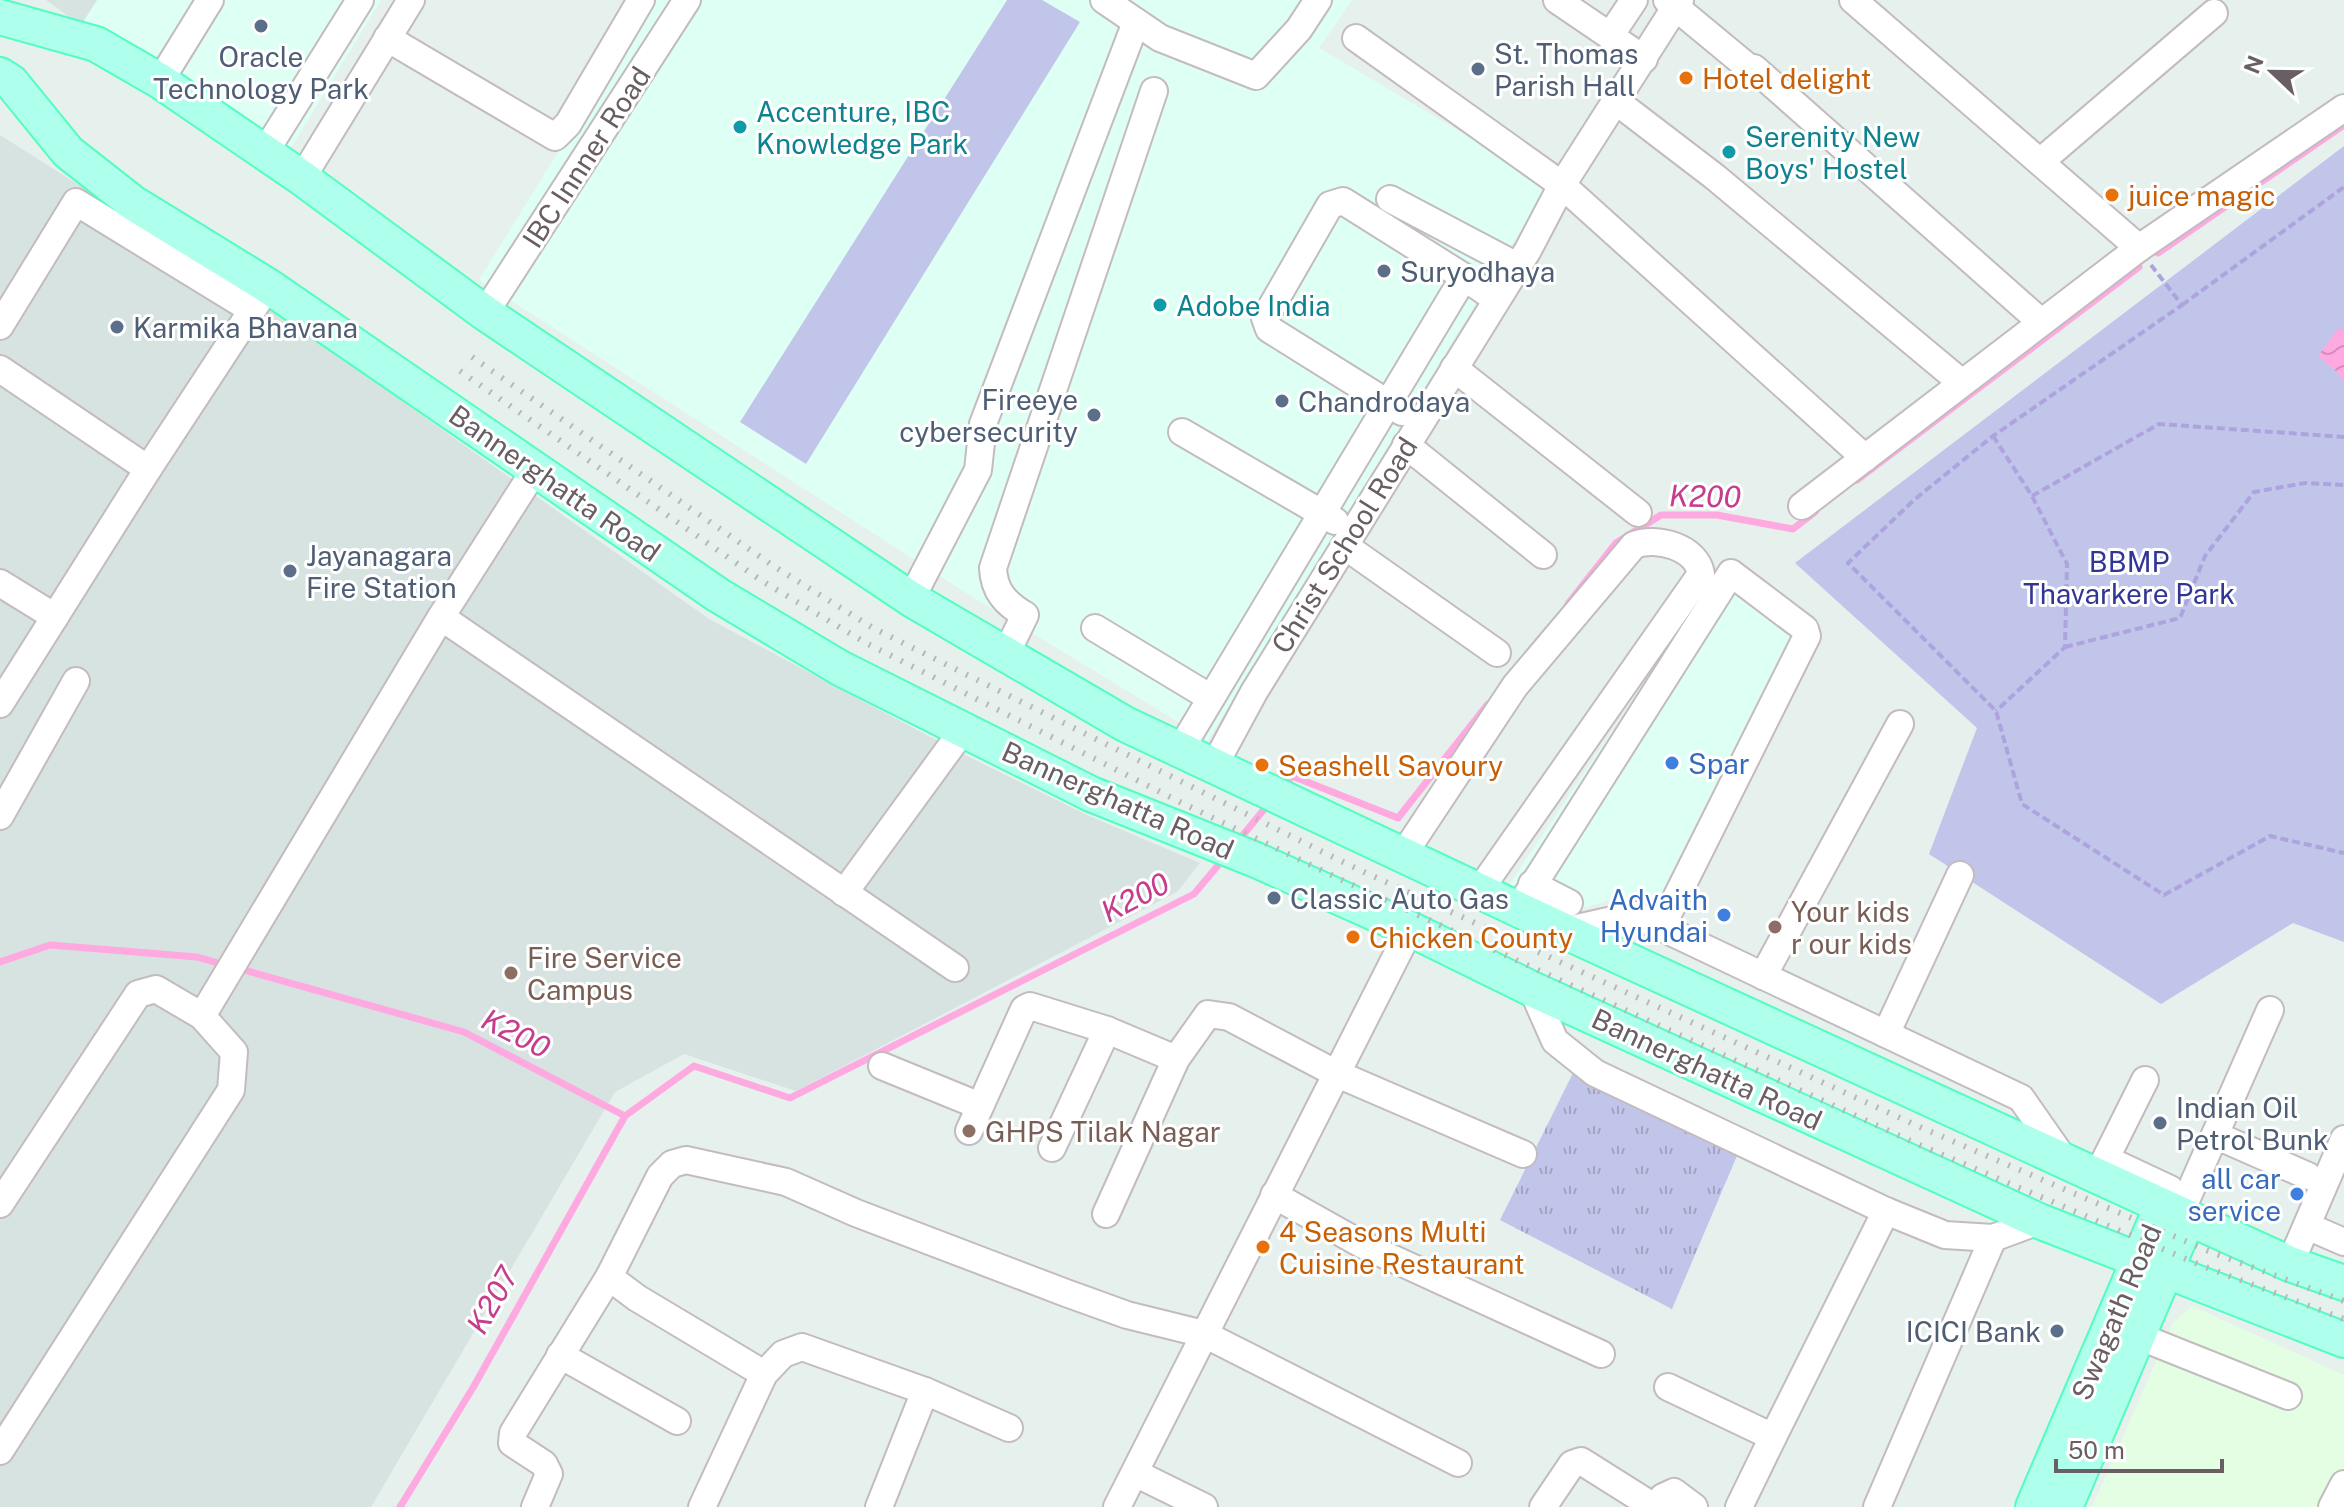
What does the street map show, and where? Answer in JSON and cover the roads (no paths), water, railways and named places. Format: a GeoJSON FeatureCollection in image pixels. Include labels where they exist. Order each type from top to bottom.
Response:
{"type":"FeatureCollection","features":[{"type":"Feature","properties":{"kind":"main road"},"geometry":{"type":"LineString","coordinates":[[0,17],[96,44],[160,81],[302,178],[485,313],[911,599],[1125,724],[1479,891],[1525,897],[1567,917],[1641,967],[2065,1161],[2101,1167],[2290,1264],[2344,1283]]}},
{"type":"Feature","properties":{"kind":"main road","name":"Bannerghatta Road"},"geometry":{"type":"LineString","coordinates":[[0,75],[11,82],[68,152],[260,298],[536,468],[718,595],[840,668],[1091,794],[1256,860],[1410,929],[1532,989],[2039,1221],[2344,1340]]}},
{"type":"Feature","properties":{"kind":"main road","name":"Swagath Road"},"geometry":{"type":"LineString","coordinates":[[2065,1507],[2085,1421],[2175,1207]]}},
{"type":"Feature","properties":{"kind":"main road","name":"Swagath Road"},"geometry":{"type":"LineString","coordinates":[[2033,1507],[2138,1336],[2152,1265]]}},
{"type":"Feature","properties":{"kind":"street"},"geometry":{"type":"LineString","coordinates":[[160,81],[210,0]]}},
{"type":"Feature","properties":{"kind":"street"},"geometry":{"type":"LineString","coordinates":[[265,152],[360,0]]}},
{"type":"Feature","properties":{"kind":"street"},"geometry":{"type":"LineString","coordinates":[[302,178],[411,0]]}},
{"type":"Feature","properties":{"kind":"street"},"geometry":{"type":"LineString","coordinates":[[387,38],[555,137],[568,124],[641,0]]}},
{"type":"Feature","properties":{"kind":"street","name":"IBC Innner Road"},"geometry":{"type":"LineString","coordinates":[[485,313],[687,0]]}},
{"type":"Feature","properties":{"kind":"street"},"geometry":{"type":"LineString","coordinates":[[1104,0],[1160,38],[1256,76],[1299,29],[1318,0]]}},
{"type":"Feature","properties":{"kind":"street"},"geometry":{"type":"LineString","coordinates":[[1557,0],[1591,9],[1610,36],[1644,59]]}},
{"type":"Feature","properties":{"kind":"street"},"geometry":{"type":"LineString","coordinates":[[1610,36],[1634,0]]}},
{"type":"Feature","properties":{"kind":"street"},"geometry":{"type":"LineString","coordinates":[[1853,0],[2139,248]]}},
{"type":"Feature","properties":{"kind":"street"},"geometry":{"type":"LineString","coordinates":[[1674,2],[1754,68],[2041,322]]}},
{"type":"Feature","properties":{"kind":"street","name":"Christ School Road"},"geometry":{"type":"LineString","coordinates":[[1214,766],[1254,692],[1517,266],[1562,185],[1644,59],[1674,2]]}},
{"type":"Feature","properties":{"kind":"street"},"geometry":{"type":"LineString","coordinates":[[2040,162],[2214,13]]}},
{"type":"Feature","properties":{"kind":"street"},"geometry":{"type":"LineString","coordinates":[[911,599],[978,470],[983,424],[1136,22]]}},
{"type":"Feature","properties":{"kind":"street"},"geometry":{"type":"LineString","coordinates":[[1356,38],[1562,185],[1865,458]]}},
{"type":"Feature","properties":{"kind":"street"},"geometry":{"type":"LineString","coordinates":[[1005,656],[1025,615],[1010,606],[1000,594],[993,583],[993,568],[1154,91]]}},
{"type":"Feature","properties":{"kind":"street"},"geometry":{"type":"LineString","coordinates":[[1617,102],[1715,177],[1962,383]]}},
{"type":"Feature","properties":{"kind":"street"},"geometry":{"type":"LineString","coordinates":[[1802,506],[2139,248],[2344,108]]}},
{"type":"Feature","properties":{"kind":"street"},"geometry":{"type":"LineString","coordinates":[[1390,199],[1517,266]]}},
{"type":"Feature","properties":{"kind":"street"},"geometry":{"type":"LineString","coordinates":[[1496,299],[1343,201],[1330,205],[1265,318],[1266,325],[1389,402],[1412,435],[1543,555]]}},
{"type":"Feature","properties":{"kind":"street"},"geometry":{"type":"LineString","coordinates":[[0,326],[76,202],[260,298],[0,704]]}},
{"type":"Feature","properties":{"kind":"street"},"geometry":{"type":"LineString","coordinates":[[1180,750],[1464,277]]}},
{"type":"Feature","properties":{"kind":"street"},"geometry":{"type":"LineString","coordinates":[[1454,368],[1638,513]]}},
{"type":"Feature","properties":{"kind":"street"},"geometry":{"type":"LineString","coordinates":[[0,369],[148,469]]}},
{"type":"Feature","properties":{"kind":"street"},"geometry":{"type":"LineString","coordinates":[[1182,432],[1322,514],[1348,539],[1497,653]]}},
{"type":"Feature","properties":{"kind":"street"},"geometry":{"type":"LineString","coordinates":[[202,1016],[441,617],[536,468]]}},
{"type":"Feature","properties":{"kind":"street"},"geometry":{"type":"LineString","coordinates":[[1403,855],[1515,686],[1634,545],[1647,540],[1659,541],[1693,555],[1701,574],[1479,891]]}},
{"type":"Feature","properties":{"kind":"street"},"geometry":{"type":"LineString","coordinates":[[1525,897],[1731,573],[1805,629],[1807,636],[1661,928]]}},
{"type":"Feature","properties":{"kind":"street"},"geometry":{"type":"LineString","coordinates":[[0,583],[55,617]]}},
{"type":"Feature","properties":{"kind":"street"},"geometry":{"type":"LineString","coordinates":[[441,617],[955,968]]}},
{"type":"Feature","properties":{"kind":"street"},"geometry":{"type":"LineString","coordinates":[[1095,628],[1211,698]]}},
{"type":"Feature","properties":{"kind":"street"},"geometry":{"type":"LineString","coordinates":[[0,816],[76,681]]}},
{"type":"Feature","properties":{"kind":"street"},"geometry":{"type":"LineString","coordinates":[[1763,976],[1900,724]]}},
{"type":"Feature","properties":{"kind":"street"},"geometry":{"type":"LineString","coordinates":[[844,893],[963,730]]}},
{"type":"Feature","properties":{"kind":"street"},"geometry":{"type":"LineString","coordinates":[[1886,1034],[1960,875]]}},
{"type":"Feature","properties":{"kind":"street"},"geometry":{"type":"LineString","coordinates":[[1567,917],[1635,915],[2021,1098],[2065,1161]]}},
{"type":"Feature","properties":{"kind":"street"},"geometry":{"type":"LineString","coordinates":[[1117,1507],[1410,929]]}},
{"type":"Feature","properties":{"kind":"street"},"geometry":{"type":"LineString","coordinates":[[0,1204],[138,994],[156,989],[202,1016],[234,1052],[231,1090],[0,1451]]}},
{"type":"Feature","properties":{"kind":"street"},"geometry":{"type":"LineString","coordinates":[[1532,989],[1555,1041],[1595,1073],[1886,1211],[1945,1235],[1993,1238],[2039,1221]]}},
{"type":"Feature","properties":{"kind":"street"},"geometry":{"type":"LineString","coordinates":[[969,1131],[1024,1009],[1037,1007],[1107,1030],[1176,1059]]}},
{"type":"Feature","properties":{"kind":"street"},"geometry":{"type":"LineString","coordinates":[[2175,1207],[2206,1134],[2270,1010]]}},
{"type":"Feature","properties":{"kind":"street"},"geometry":{"type":"LineString","coordinates":[[1106,1214],[1176,1059],[1208,1014],[1216,1013],[1335,1073],[1523,1154]]}},
{"type":"Feature","properties":{"kind":"street"},"geometry":{"type":"LineString","coordinates":[[1052,1148],[1107,1030]]}},
{"type":"Feature","properties":{"kind":"street"},"geometry":{"type":"LineString","coordinates":[[882,1066],[980,1106]]}},
{"type":"Feature","properties":{"kind":"street"},"geometry":{"type":"LineString","coordinates":[[2101,1167],[2145,1080]]}},
{"type":"Feature","properties":{"kind":"street"},"geometry":{"type":"LineString","coordinates":[[2206,1134],[2308,1176]]}},
{"type":"Feature","properties":{"kind":"street"},"geometry":{"type":"LineString","coordinates":[[2290,1264],[2344,1139]]}},
{"type":"Feature","properties":{"kind":"street"},"geometry":{"type":"LineString","coordinates":[[535,1507],[549,1474],[544,1464],[512,1443],[512,1439],[609,1277],[660,1176],[672,1164],[686,1160],[786,1182],[856,1213],[1066,1293],[1127,1315],[1204,1334],[1458,1463]]}},
{"type":"Feature","properties":{"kind":"street"},"geometry":{"type":"LineString","coordinates":[[1274,1195],[1363,1245],[1601,1354]]}},
{"type":"Feature","properties":{"kind":"street"},"geometry":{"type":"LineString","coordinates":[[1739,1507],[1886,1211]]}},
{"type":"Feature","properties":{"kind":"street"},"geometry":{"type":"LineString","coordinates":[[2307,1226],[2344,1242]]}},
{"type":"Feature","properties":{"kind":"street"},"geometry":{"type":"LineString","coordinates":[[1877,1507],[1993,1238]]}},
{"type":"Feature","properties":{"kind":"street"},"geometry":{"type":"LineString","coordinates":[[609,1277],[637,1298],[764,1374]]}},
{"type":"Feature","properties":{"kind":"street"},"geometry":{"type":"LineString","coordinates":[[2138,1336],[2288,1396]]}},
{"type":"Feature","properties":{"kind":"street"},"geometry":{"type":"LineString","coordinates":[[702,1507],[764,1374],[783,1354],[802,1347],[925,1391],[1009,1428]]}},
{"type":"Feature","properties":{"kind":"street"},"geometry":{"type":"LineString","coordinates":[[560,1355],[677,1421]]}},
{"type":"Feature","properties":{"kind":"street"},"geometry":{"type":"LineString","coordinates":[[1668,1387],[1773,1437]]}},
{"type":"Feature","properties":{"kind":"street"},"geometry":{"type":"LineString","coordinates":[[879,1507],[925,1391]]}},
{"type":"Feature","properties":{"kind":"street"},"geometry":{"type":"LineString","coordinates":[[1543,1507],[1572,1464],[1581,1461],[1657,1507],[1663,1497],[1674,1492],[1694,1507]]}},
{"type":"Feature","properties":{"kind":"street"},"geometry":{"type":"LineString","coordinates":[[1135,1473],[1204,1507]]}},
{"type":"Feature","properties":{"kind":"street"},"geometry":{"type":"LineString","coordinates":[[2332,1507],[2344,1484]]}},
{"type":"Feature","properties":{"kind":"water"},"geometry":{"type":"Polygon","coordinates":[[[2337,330],[2344,330],[2344,384],[2338,373],[2318,356],[2337,330]]]}},
{"type":"Feature","properties":{"kind":"waterway","name":"K200"},"geometry":{"type":"LineString","coordinates":[[2158,253],[2344,125]]}},
{"type":"Feature","properties":{"kind":"waterway","name":"K200"},"geometry":{"type":"LineString","coordinates":[[1857,480],[2139,267]]}},
{"type":"Feature","properties":{"kind":"waterway","name":"K200"},"geometry":{"type":"LineString","coordinates":[[1568,604],[1616,543],[1661,515],[1717,515],[1793,529],[1815,512]]}},
{"type":"Feature","properties":{"kind":"waterway","name":"K200"},"geometry":{"type":"LineString","coordinates":[[1282,789],[1292,776],[1398,818],[1488,704]]}},
{"type":"Feature","properties":{"kind":"waterway","name":"K200"},"geometry":{"type":"LineString","coordinates":[[1238,841],[1271,801]]}},
{"type":"Feature","properties":{"kind":"waterway","name":"K200"},"geometry":{"type":"LineString","coordinates":[[400,1507],[474,1386],[625,1116],[694,1066],[790,1098],[1194,894],[1225,857]]}},
{"type":"Feature","properties":{"kind":"waterway","name":"K200"},"geometry":{"type":"LineString","coordinates":[[0,962],[50,945],[197,957],[225,965]]}},
{"type":"Feature","properties":{"kind":"waterway","name":"K200"},"geometry":{"type":"LineString","coordinates":[[237,968],[464,1032],[625,1116]]}},
{"type":"Feature","properties":{"kind":"railway"},"geometry":{"type":"LineString","coordinates":[[472,357],[772,565],[873,628],[1351,866],[1922,1128],[2206,1250],[2344,1301]]}},
{"type":"Feature","properties":{"kind":"railway"},"geometry":{"type":"LineString","coordinates":[[460,371],[762,581],[866,643],[1180,802],[1344,881],[1915,1143],[2200,1265],[2344,1319]]}},
{"type":"Feature","properties":{"kind":"place","name":"Oracle Technology Park"},"geometry":{"type":"Point","coordinates":[261,26]}},
{"type":"Feature","properties":{"kind":"place","name":"St. Thomas Parish Hall"},"geometry":{"type":"Point","coordinates":[1478,69]}},
{"type":"Feature","properties":{"kind":"place","name":"Hotel delight"},"geometry":{"type":"Point","coordinates":[1686,78]}},
{"type":"Feature","properties":{"kind":"place","name":"Accenture, IBC Knowledge Park"},"geometry":{"type":"Point","coordinates":[740,127]}},
{"type":"Feature","properties":{"kind":"place","name":"Serenity New Boys' Hostel"},"geometry":{"type":"Point","coordinates":[1729,152]}},
{"type":"Feature","properties":{"kind":"place","name":"juice magic"},"geometry":{"type":"Point","coordinates":[2112,195]}},
{"type":"Feature","properties":{"kind":"place","name":"Suryodhaya"},"geometry":{"type":"Point","coordinates":[1384,271]}},
{"type":"Feature","properties":{"kind":"place","name":"Adobe India"},"geometry":{"type":"Point","coordinates":[1160,305]}},
{"type":"Feature","properties":{"kind":"place","name":"Karmika Bhavana"},"geometry":{"type":"Point","coordinates":[117,327]}},
{"type":"Feature","properties":{"kind":"place","name":"Chandrodaya"},"geometry":{"type":"Point","coordinates":[1282,401]}},
{"type":"Feature","properties":{"kind":"place","name":"Fireeye cybersecurity"},"geometry":{"type":"Point","coordinates":[1094,415]}},
{"type":"Feature","properties":{"kind":"place","name":"Jayanagara Fire Station"},"geometry":{"type":"Point","coordinates":[290,571]}},
{"type":"Feature","properties":{"kind":"place","name":"Spar"},"geometry":{"type":"Point","coordinates":[1672,763]}},
{"type":"Feature","properties":{"kind":"place","name":"Seashell Savoury"},"geometry":{"type":"Point","coordinates":[1262,765]}},
{"type":"Feature","properties":{"kind":"place","name":"Classic Auto Gas"},"geometry":{"type":"Point","coordinates":[1274,898]}},
{"type":"Feature","properties":{"kind":"place","name":"Advaith Hyundai"},"geometry":{"type":"Point","coordinates":[1724,915]}},
{"type":"Feature","properties":{"kind":"place","name":"Your kids r our kids"},"geometry":{"type":"Point","coordinates":[1775,927]}},
{"type":"Feature","properties":{"kind":"place","name":"Chicken County"},"geometry":{"type":"Point","coordinates":[1353,937]}},
{"type":"Feature","properties":{"kind":"place","name":"Fire Service Campus"},"geometry":{"type":"Point","coordinates":[511,973]}},
{"type":"Feature","properties":{"kind":"place","name":"Indian Oil Petrol Bunk"},"geometry":{"type":"Point","coordinates":[2160,1123]}},
{"type":"Feature","properties":{"kind":"place","name":"GHPS Tilak Nagar"},"geometry":{"type":"Point","coordinates":[969,1131]}},
{"type":"Feature","properties":{"kind":"place","name":"all car service"},"geometry":{"type":"Point","coordinates":[2297,1194]}},
{"type":"Feature","properties":{"kind":"place","name":"4 Seasons Multi Cuisine Restaurant"},"geometry":{"type":"Point","coordinates":[1263,1247]}},
{"type":"Feature","properties":{"kind":"place","name":"ICICI Bank"},"geometry":{"type":"Point","coordinates":[2057,1331]}},
{"type":"Feature","properties":{"kind":"park label","name":"BBMP Thavarkere Park"},"geometry":{"type":"Point","coordinates":[2129,577]}},
{"type":"Feature","properties":{"kind":"water label","name":"K207"},"geometry":{"type":"Point","coordinates":[492,1300]}}]}
